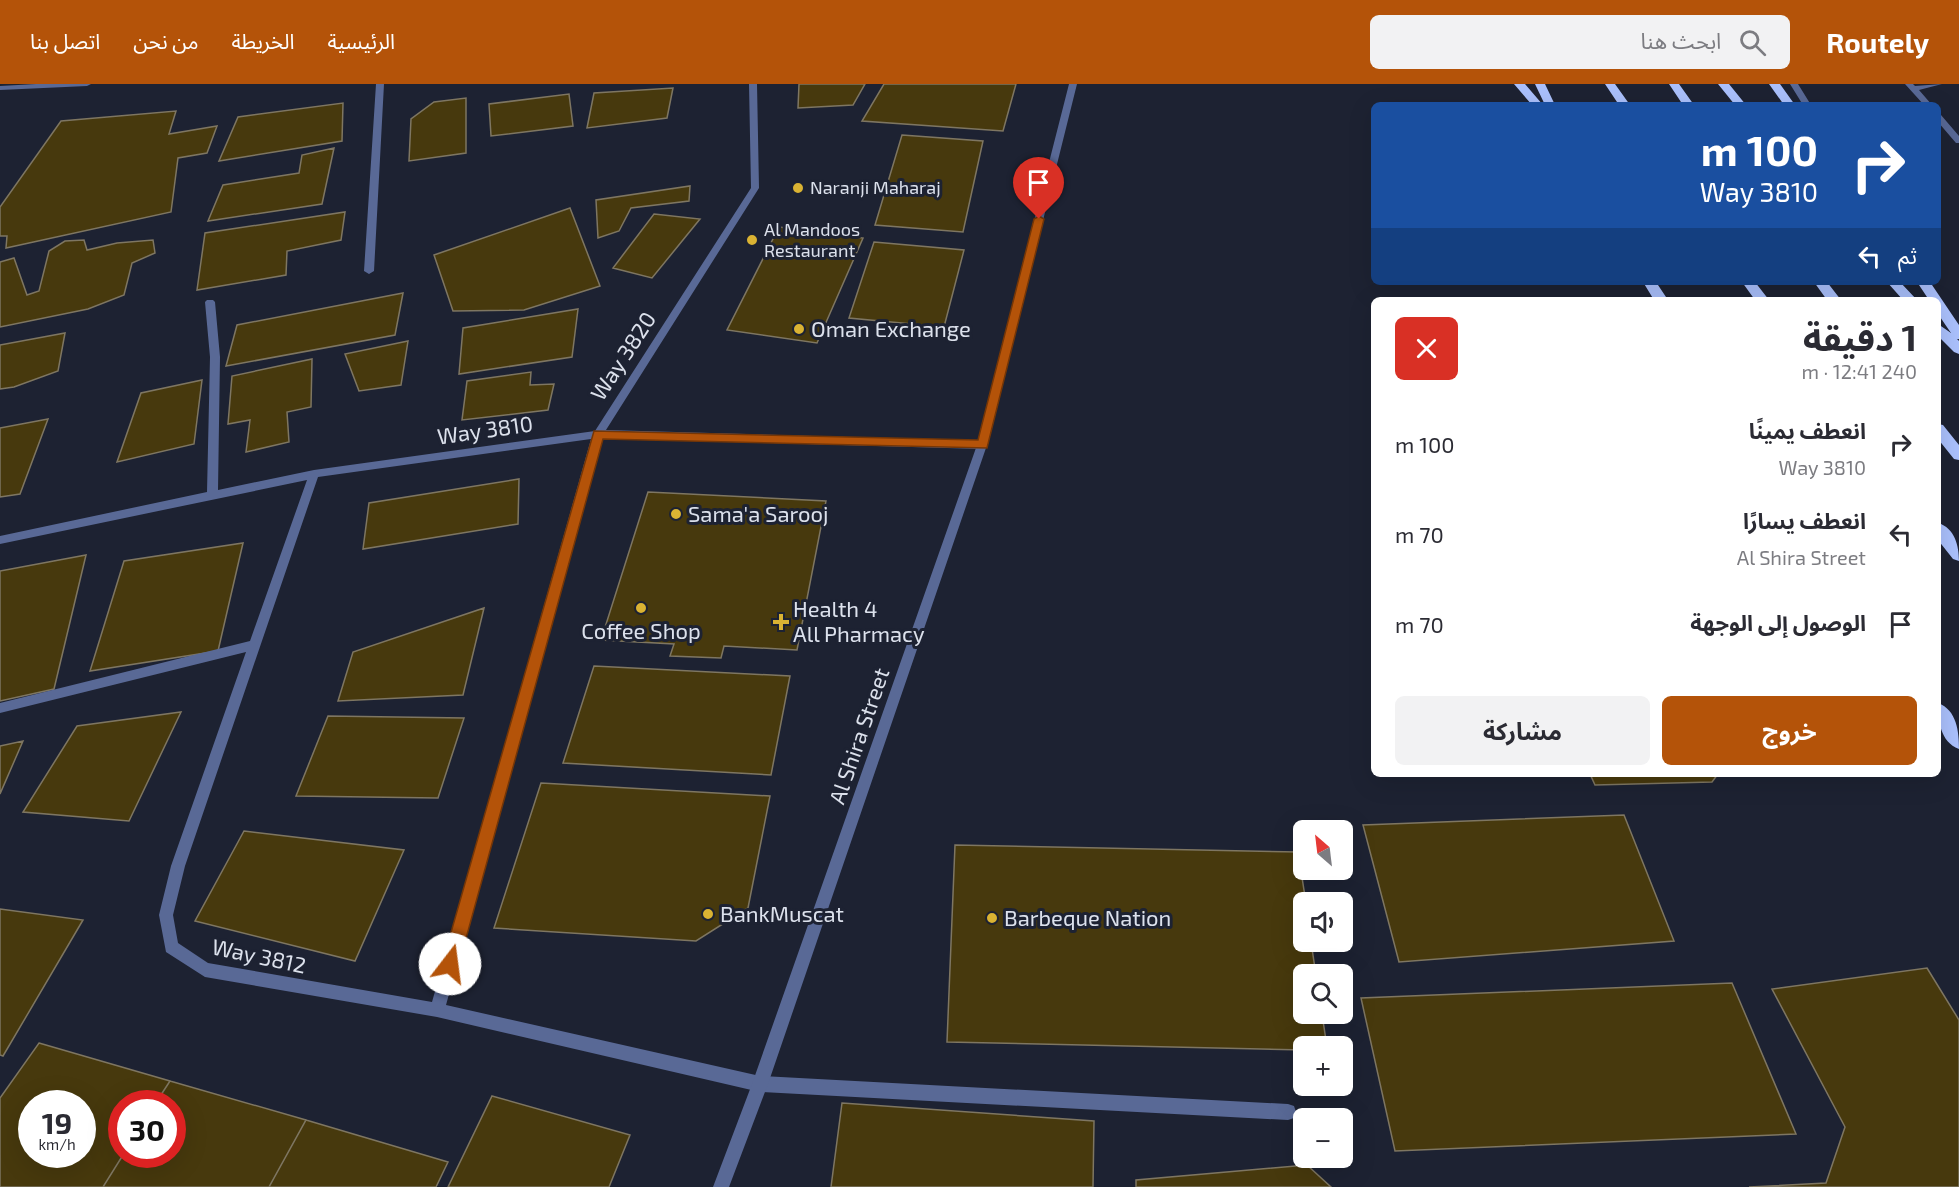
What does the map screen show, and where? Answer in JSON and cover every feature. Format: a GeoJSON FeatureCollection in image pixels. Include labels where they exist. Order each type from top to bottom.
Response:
{"type":"FeatureCollection","features":[{"type":"Feature","properties":{"kind":"highway"},"geometry":{"type":"LineString","coordinates":[[1519,84],[1535,102]]}},
{"type":"Feature","properties":{"kind":"highway"},"geometry":{"type":"LineString","coordinates":[[1540,84],[1549,102]]}},
{"type":"Feature","properties":{"kind":"highway"},"geometry":{"type":"LineString","coordinates":[[1610,84],[1623,102]]}},
{"type":"Feature","properties":{"kind":"highway"},"geometry":{"type":"LineString","coordinates":[[1674,84],[1687,102]]}},
{"type":"Feature","properties":{"kind":"highway"},"geometry":{"type":"LineString","coordinates":[[1723,84],[1738,102]]}},
{"type":"Feature","properties":{"kind":"highway"},"geometry":{"type":"LineString","coordinates":[[1774,84],[1788,102]]}},
{"type":"Feature","properties":{"kind":"highway"},"geometry":{"type":"LineString","coordinates":[[1750,285],[1760,297]]}},
{"type":"Feature","properties":{"kind":"highway"},"geometry":{"type":"LineString","coordinates":[[1822,285],[1832,297]]}},
{"type":"Feature","properties":{"kind":"highway"},"geometry":{"type":"LineString","coordinates":[[1896,285],[1907,297]]}},
{"type":"Feature","properties":{"kind":"highway"},"geometry":{"type":"LineString","coordinates":[[1941,308],[1959,335]]}},
{"type":"Feature","properties":{"kind":"highway"},"geometry":{"type":"LineString","coordinates":[[1941,331],[1959,349]]}},
{"type":"Feature","properties":{"kind":"highway"},"geometry":{"type":"LineString","coordinates":[[1941,433],[1959,454]]}},
{"type":"Feature","properties":{"kind":"highway"},"geometry":{"type":"LineString","coordinates":[[1941,533],[1959,555]]}},
{"type":"Feature","properties":{"kind":"highway"},"geometry":{"type":"LineString","coordinates":[[1941,715],[1959,741]]}},
{"type":"Feature","properties":{"kind":"street"},"geometry":{"type":"LineString","coordinates":[[0,88],[87,84]]}},
{"type":"Feature","properties":{"kind":"street"},"geometry":{"type":"LineString","coordinates":[[369,271],[380,84]]}},
{"type":"Feature","properties":{"kind":"street","name":"Way 3820"},"geometry":{"type":"LineString","coordinates":[[437,1010],[598,434],[756,188],[753,84]]}},
{"type":"Feature","properties":{"kind":"street","name":"Al Shira Street"},"geometry":{"type":"LineString","coordinates":[[721,1187],[760,1084],[982,445],[1074,84]]}},
{"type":"Feature","properties":{"kind":"street"},"geometry":{"type":"LineString","coordinates":[[1794,84],[1805,102]]}},
{"type":"Feature","properties":{"kind":"street"},"geometry":{"type":"LineString","coordinates":[[1912,86],[1938,84]]}},
{"type":"Feature","properties":{"kind":"street"},"geometry":{"type":"LineString","coordinates":[[1912,86],[1925,102]]}},
{"type":"Feature","properties":{"kind":"street"},"geometry":{"type":"LineString","coordinates":[[1941,120],[1959,141]]}},
{"type":"Feature","properties":{"kind":"street"},"geometry":{"type":"LineString","coordinates":[[210,302],[215,357],[212,495]]}},
{"type":"Feature","properties":{"kind":"street","name":"Way 3810"},"geometry":{"type":"LineString","coordinates":[[0,540],[314,474],[598,434],[982,445]]}},
{"type":"Feature","properties":{"kind":"street","name":"Way 3812"},"geometry":{"type":"LineString","coordinates":[[314,474],[178,866],[166,915],[171,947],[205,970],[437,1010],[760,1084],[1288,1113]]}},
{"type":"Feature","properties":{"kind":"street"},"geometry":{"type":"LineString","coordinates":[[0,708],[254,645]]}},
{"type":"Feature","properties":{"kind":"building"},"geometry":{"type":"Polygon","coordinates":[[[799,84],[865,84],[853,105],[798,108],[799,84]]]}},
{"type":"Feature","properties":{"kind":"building"},"geometry":{"type":"Polygon","coordinates":[[[884,84],[1016,84],[1003,131],[862,121],[884,84]]]}},
{"type":"Feature","properties":{"kind":"building"},"geometry":{"type":"Polygon","coordinates":[[[673,88],[667,118],[587,128],[594,93],[673,88]]]}},
{"type":"Feature","properties":{"kind":"building"},"geometry":{"type":"Polygon","coordinates":[[[569,94],[573,126],[491,136],[489,104],[569,94]]]}},
{"type":"Feature","properties":{"kind":"building"},"geometry":{"type":"Polygon","coordinates":[[[466,98],[466,153],[409,161],[411,119],[434,102],[466,98]]]}},
{"type":"Feature","properties":{"kind":"building"},"geometry":{"type":"Polygon","coordinates":[[[343,103],[342,141],[219,161],[238,117],[343,103]]]}},
{"type":"Feature","properties":{"kind":"building"},"geometry":{"type":"Polygon","coordinates":[[[176,111],[169,134],[217,126],[207,153],[178,158],[171,212],[6,248],[7,236],[0,236],[0,207],[61,121],[176,111]]]}},
{"type":"Feature","properties":{"kind":"building"},"geometry":{"type":"Polygon","coordinates":[[[902,135],[983,141],[963,232],[875,225],[902,135]]]}},
{"type":"Feature","properties":{"kind":"building"},"geometry":{"type":"Polygon","coordinates":[[[334,148],[322,204],[208,221],[223,185],[299,173],[302,155],[334,148]]]}},
{"type":"Feature","properties":{"kind":"building"},"geometry":{"type":"Polygon","coordinates":[[[690,186],[689,201],[631,208],[619,231],[598,238],[596,200],[690,186]]]}},
{"type":"Feature","properties":{"kind":"building"},"geometry":{"type":"Polygon","coordinates":[[[570,208],[600,286],[524,310],[453,311],[434,255],[570,208]]]}},
{"type":"Feature","properties":{"kind":"building"},"geometry":{"type":"Polygon","coordinates":[[[345,212],[341,240],[287,251],[286,275],[197,290],[205,233],[345,212]]]}},
{"type":"Feature","properties":{"kind":"building"},"geometry":{"type":"Polygon","coordinates":[[[654,214],[700,219],[652,278],[613,268],[654,214]]]}},
{"type":"Feature","properties":{"kind":"building"},"geometry":{"type":"Polygon","coordinates":[[[779,227],[863,238],[817,343],[727,330],[779,227]]]}},
{"type":"Feature","properties":{"kind":"building"},"geometry":{"type":"Polygon","coordinates":[[[84,240],[87,250],[117,243],[153,240],[155,253],[132,263],[124,295],[88,309],[0,327],[0,262],[14,258],[27,295],[39,291],[49,251],[65,241],[84,240]]]}},
{"type":"Feature","properties":{"kind":"building"},"geometry":{"type":"Polygon","coordinates":[[[874,242],[964,250],[944,327],[849,318],[874,242]]]}},
{"type":"Feature","properties":{"kind":"building"},"geometry":{"type":"Polygon","coordinates":[[[403,293],[395,335],[226,366],[237,325],[403,293]]]}},
{"type":"Feature","properties":{"kind":"building"},"geometry":{"type":"Polygon","coordinates":[[[578,309],[572,357],[459,374],[463,328],[578,309]]]}},
{"type":"Feature","properties":{"kind":"building"},"geometry":{"type":"Polygon","coordinates":[[[65,333],[58,371],[14,387],[0,389],[0,345],[65,333]]]}},
{"type":"Feature","properties":{"kind":"building"},"geometry":{"type":"Polygon","coordinates":[[[408,341],[401,385],[359,391],[345,354],[408,341]]]}},
{"type":"Feature","properties":{"kind":"building"},"geometry":{"type":"Polygon","coordinates":[[[312,359],[311,407],[287,412],[289,442],[246,452],[250,420],[228,424],[232,376],[312,359]]]}},
{"type":"Feature","properties":{"kind":"building"},"geometry":{"type":"Polygon","coordinates":[[[531,372],[530,385],[554,384],[548,410],[462,420],[467,381],[531,372]]]}},
{"type":"Feature","properties":{"kind":"building"},"geometry":{"type":"Polygon","coordinates":[[[202,380],[194,444],[117,462],[141,393],[202,380]]]}},
{"type":"Feature","properties":{"kind":"building"},"geometry":{"type":"Polygon","coordinates":[[[48,419],[20,494],[0,497],[0,428],[48,419]]]}},
{"type":"Feature","properties":{"kind":"building"},"geometry":{"type":"Polygon","coordinates":[[[519,479],[518,524],[363,549],[369,503],[519,479]]]}},
{"type":"Feature","properties":{"kind":"building"},"geometry":{"type":"Polygon","coordinates":[[[648,492],[826,501],[797,650],[724,646],[721,658],[670,656],[674,644],[601,640],[648,492]]]}},
{"type":"Feature","properties":{"kind":"building"},"geometry":{"type":"Polygon","coordinates":[[[243,543],[218,651],[90,671],[124,561],[243,543]]]}},
{"type":"Feature","properties":{"kind":"building"},"geometry":{"type":"Polygon","coordinates":[[[86,555],[54,689],[0,701],[0,571],[86,555]]]}},
{"type":"Feature","properties":{"kind":"building"},"geometry":{"type":"Polygon","coordinates":[[[484,608],[463,695],[338,701],[353,652],[484,608]]]}},
{"type":"Feature","properties":{"kind":"building"},"geometry":{"type":"Polygon","coordinates":[[[594,666],[790,676],[771,775],[563,763],[594,666]]]}},
{"type":"Feature","properties":{"kind":"building"},"geometry":{"type":"Polygon","coordinates":[[[181,712],[129,821],[23,812],[77,726],[181,712]]]}},
{"type":"Feature","properties":{"kind":"building"},"geometry":{"type":"Polygon","coordinates":[[[328,716],[464,718],[438,798],[296,796],[328,716]]]}},
{"type":"Feature","properties":{"kind":"building"},"geometry":{"type":"Polygon","coordinates":[[[23,741],[0,794],[0,746],[23,741]]]}},
{"type":"Feature","properties":{"kind":"building"},"geometry":{"type":"Polygon","coordinates":[[[1591,777],[1716,777],[1712,782],[1595,785],[1591,777]]]}},
{"type":"Feature","properties":{"kind":"building"},"geometry":{"type":"Polygon","coordinates":[[[541,783],[770,796],[748,908],[696,941],[494,928],[541,783]]]}},
{"type":"Feature","properties":{"kind":"building"},"geometry":{"type":"Polygon","coordinates":[[[1624,815],[1674,941],[1399,962],[1363,825],[1624,815]]]}},
{"type":"Feature","properties":{"kind":"building"},"geometry":{"type":"Polygon","coordinates":[[[244,831],[404,850],[355,961],[195,921],[244,831]]]}},
{"type":"Feature","properties":{"kind":"building"},"geometry":{"type":"Polygon","coordinates":[[[955,845],[1293,852],[1293,880],[1302,880],[1304,892],[1293,892],[1293,952],[1313,952],[1314,964],[1293,964],[1293,1024],[1324,1024],[1325,1036],[1293,1036],[1293,1050],[947,1042],[955,845]]]}},
{"type":"Feature","properties":{"kind":"building"},"geometry":{"type":"Polygon","coordinates":[[[0,909],[83,920],[3,1056],[0,1055],[0,909]]]}},
{"type":"Feature","properties":{"kind":"building"},"geometry":{"type":"Polygon","coordinates":[[[1927,968],[1959,1020],[1959,1187],[1749,1187],[1826,1183],[1845,1127],[1772,989],[1927,968]]]}},
{"type":"Feature","properties":{"kind":"building"},"geometry":{"type":"Polygon","coordinates":[[[1732,983],[1796,1134],[1395,1151],[1361,998],[1732,983]]]}},
{"type":"Feature","properties":{"kind":"building"},"geometry":{"type":"Polygon","coordinates":[[[39,1043],[170,1081],[164,1090],[108,1090],[108,1168],[115,1168],[103,1187],[0,1187],[0,1098],[39,1043]]]}},
{"type":"Feature","properties":{"kind":"building"},"geometry":{"type":"Polygon","coordinates":[[[170,1081],[306,1120],[269,1187],[103,1187],[115,1168],[186,1168],[186,1090],[164,1090],[170,1081]]]}},
{"type":"Feature","properties":{"kind":"building"},"geometry":{"type":"Polygon","coordinates":[[[492,1096],[630,1135],[609,1187],[448,1187],[492,1096]]]}},
{"type":"Feature","properties":{"kind":"building"},"geometry":{"type":"Polygon","coordinates":[[[842,1103],[1094,1121],[1093,1187],[831,1187],[842,1103]]]}},
{"type":"Feature","properties":{"kind":"building"},"geometry":{"type":"Polygon","coordinates":[[[306,1120],[448,1162],[436,1187],[269,1187],[306,1120]]]}},
{"type":"Feature","properties":{"kind":"building"},"geometry":{"type":"Polygon","coordinates":[[[1293,1166],[1310,1168],[1331,1187],[1136,1187],[1136,1180],[1293,1166]]]}},
{"type":"Feature","properties":{"kind":"place","name":"Naranji Maharaj"},"geometry":{"type":"Point","coordinates":[798,188]}},
{"type":"Feature","properties":{"kind":"place","name":"Al Mandoos Restaurant"},"geometry":{"type":"Point","coordinates":[752,240]}},
{"type":"Feature","properties":{"kind":"place","name":"Oman Exchange"},"geometry":{"type":"Point","coordinates":[799,329]}},
{"type":"Feature","properties":{"kind":"place","name":"Sama'a Sarooj"},"geometry":{"type":"Point","coordinates":[676,514]}},
{"type":"Feature","properties":{"kind":"place","name":"Coffee Shop"},"geometry":{"type":"Point","coordinates":[641,608]}},
{"type":"Feature","properties":{"kind":"place","name":"Health 4 All Pharmacy"},"geometry":{"type":"Point","coordinates":[781,622]}},
{"type":"Feature","properties":{"kind":"place","name":"BankMuscat"},"geometry":{"type":"Point","coordinates":[708,914]}},
{"type":"Feature","properties":{"kind":"place","name":"Barbeque Nation"},"geometry":{"type":"Point","coordinates":[992,918]}},
{"type":"Feature","properties":{"kind":"route"},"geometry":{"type":"LineString","coordinates":[[450,964],[598,434],[982,445],[1039,219]]}}]}
